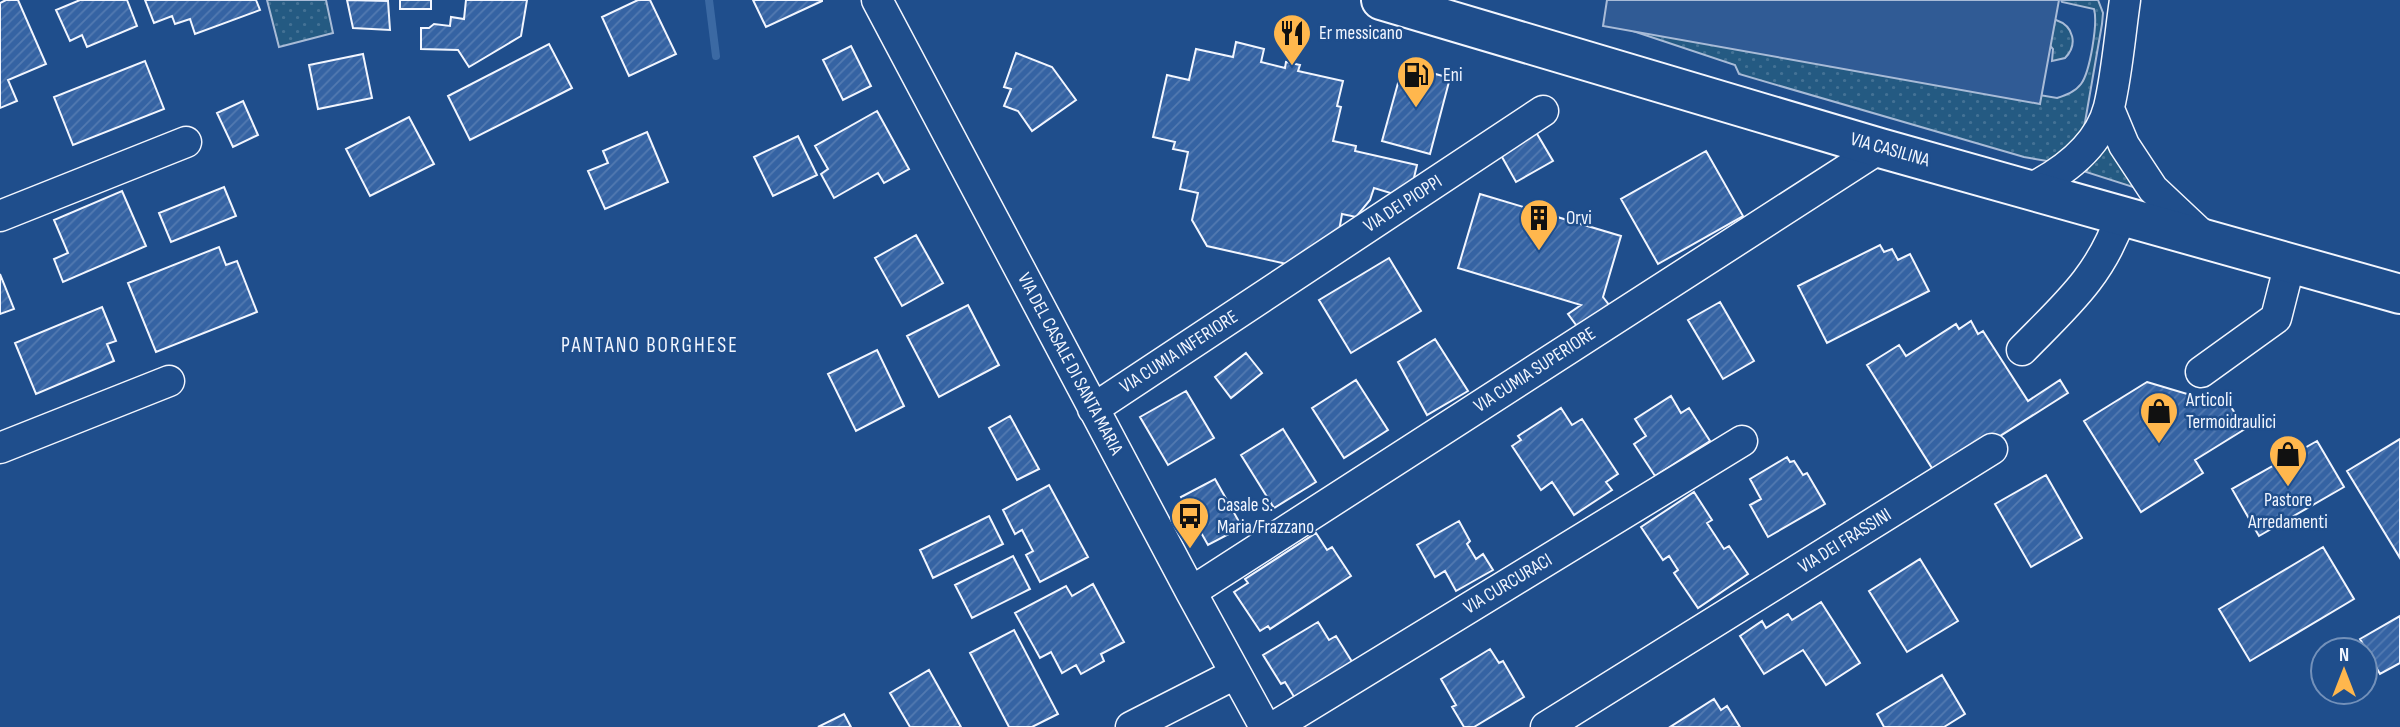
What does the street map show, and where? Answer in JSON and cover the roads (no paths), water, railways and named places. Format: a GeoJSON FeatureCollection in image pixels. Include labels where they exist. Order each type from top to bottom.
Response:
{"type":"FeatureCollection","features":[{"type":"Feature","properties":{"kind":"main road","name":"VIA CASILINA"},"geometry":{"type":"LineString","coordinates":[[1381,0],[1880,148],[2400,294]]}},
{"type":"Feature","properties":{"kind":"street","name":"VIA DEL CASALE DI SANTA MARIA"},"geometry":{"type":"LineString","coordinates":[[877,0],[1265,727]]}},
{"type":"Feature","properties":{"kind":"street"},"geometry":{"type":"LineString","coordinates":[[2028,190],[2054,176],[2079,156],[2109,109],[2125,0]]}},
{"type":"Feature","properties":{"kind":"street"},"geometry":{"type":"LineString","coordinates":[[2109,109],[2124,145],[2153,189],[2210,242]]}},
{"type":"Feature","properties":{"kind":"street","name":"VIA DEI PIOPPI"},"geometry":{"type":"LineString","coordinates":[[1264,296],[1543,111]]}},
{"type":"Feature","properties":{"kind":"street"},"geometry":{"type":"LineString","coordinates":[[0,216],[186,142]]}},
{"type":"Feature","properties":{"kind":"street","name":"VIA CUMIA SUPERIORE"},"geometry":{"type":"LineString","coordinates":[[1191,592],[1880,148]]}},
{"type":"Feature","properties":{"kind":"street"},"geometry":{"type":"LineString","coordinates":[[2022,351],[2086,285],[2112,243],[2121,216]]}},
{"type":"Feature","properties":{"kind":"street"},"geometry":{"type":"LineString","coordinates":[[2201,372],[2276,318],[2290,263]]}},
{"type":"Feature","properties":{"kind":"street","name":"VIA CUMIA INFERIORE"},"geometry":{"type":"LineString","coordinates":[[1093,409],[1264,296]]}},
{"type":"Feature","properties":{"kind":"street"},"geometry":{"type":"LineString","coordinates":[[0,448],[169,381]]}},
{"type":"Feature","properties":{"kind":"street","name":"VIA CURCURACI"},"geometry":{"type":"LineString","coordinates":[[1274,727],[1742,441]]}},
{"type":"Feature","properties":{"kind":"street","name":"VIA DEI FRASSINI"},"geometry":{"type":"LineString","coordinates":[[1546,727],[1992,449]]}},
{"type":"Feature","properties":{"kind":"street"},"geometry":{"type":"LineString","coordinates":[[1131,727],[1236,674]]}},
{"type":"Feature","properties":{"kind":"waterway"},"geometry":{"type":"LineString","coordinates":[[709,0],[716,56]]}},
{"type":"Feature","properties":{"kind":"place","name":"Er messicano"},"geometry":{"type":"Point","coordinates":[1292,67]}},
{"type":"Feature","properties":{"kind":"place","name":"Eni"},"geometry":{"type":"Point","coordinates":[1416,109]}},
{"type":"Feature","properties":{"kind":"place","name":"Orvi"},"geometry":{"type":"Point","coordinates":[1539,252]}},
{"type":"Feature","properties":{"kind":"place","name":"Articoli Termoidraulici"},"geometry":{"type":"Point","coordinates":[2159,445]}},
{"type":"Feature","properties":{"kind":"place","name":"Pastore Arredamenti"},"geometry":{"type":"Point","coordinates":[2288,488]}},
{"type":"Feature","properties":{"kind":"place","name":"Casale S. Maria/Frazzano"},"geometry":{"type":"Point","coordinates":[1190,550]}},
{"type":"Feature","properties":{"kind":"district","name":"PANTANO BORGHESE"},"geometry":{"type":"Point","coordinates":[650,345]}}]}
